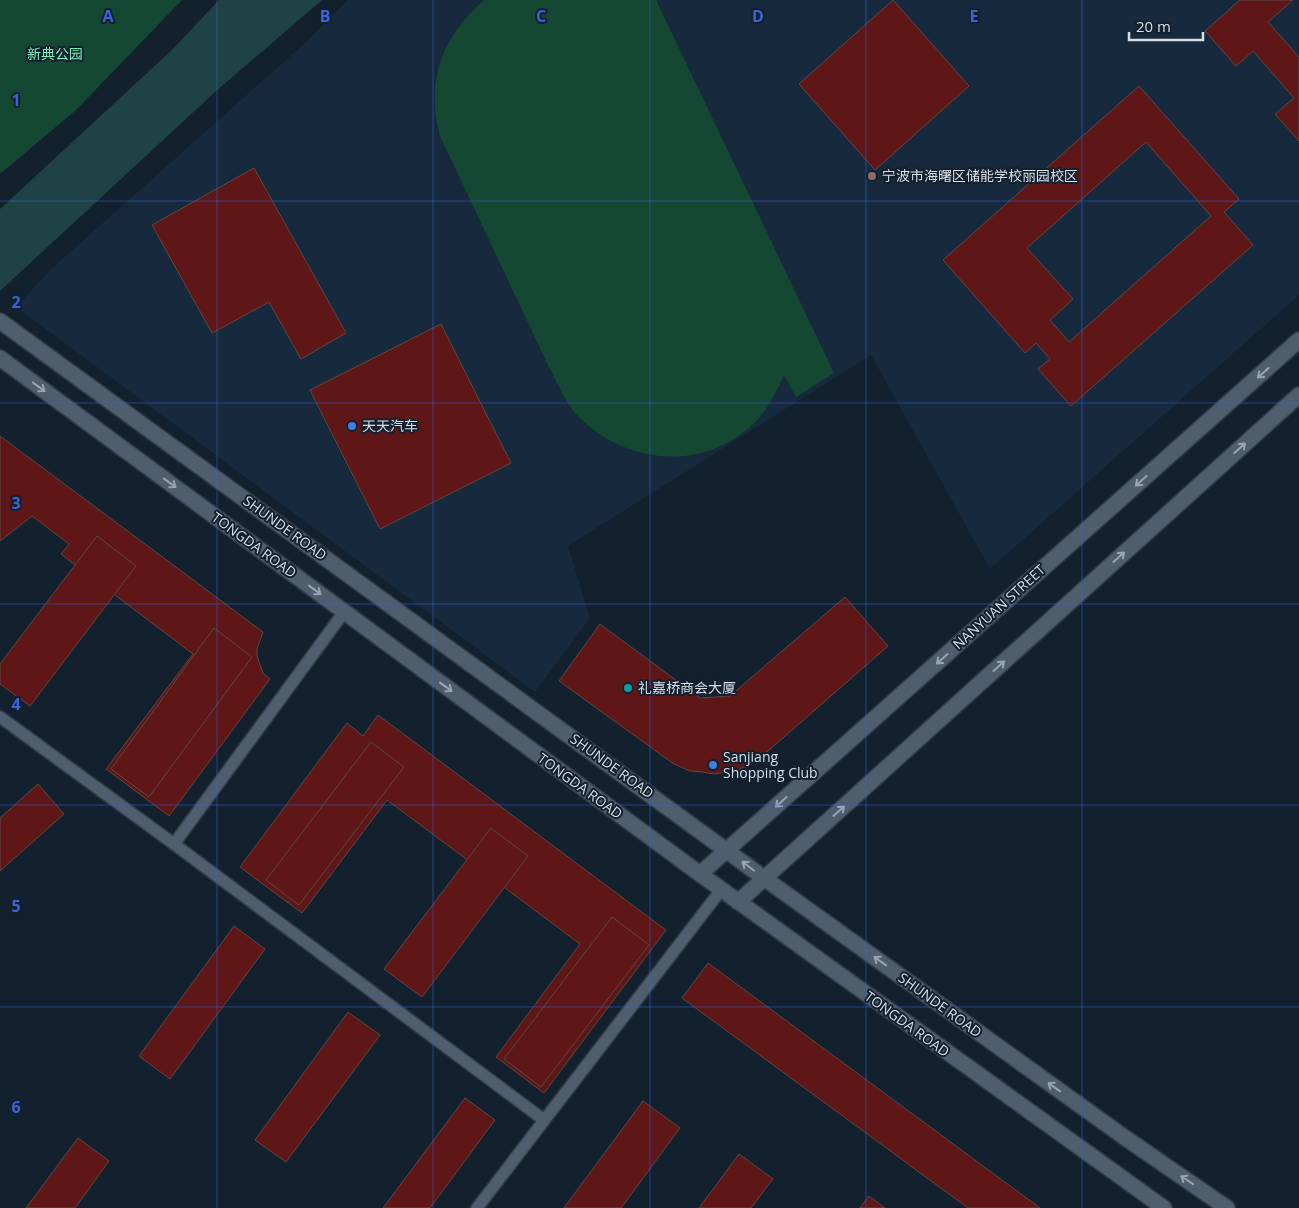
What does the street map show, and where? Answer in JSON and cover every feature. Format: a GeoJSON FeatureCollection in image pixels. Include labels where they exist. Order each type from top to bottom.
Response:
{"type":"FeatureCollection","features":[{"type":"Feature","properties":{"kind":"street","name":"SHUNDE ROAD"},"geometry":{"type":"LineString","coordinates":[[0,321],[764,878],[1124,1137],[1227,1208]]}},
{"type":"Feature","properties":{"kind":"street","name":"NANYUAN STREET"},"geometry":{"type":"LineString","coordinates":[[700,874],[1299,340]]}},
{"type":"Feature","properties":{"kind":"street","name":"TONGDA ROAD"},"geometry":{"type":"LineString","coordinates":[[0,358],[721,890],[1164,1208]]}},
{"type":"Feature","properties":{"kind":"street"},"geometry":{"type":"LineString","coordinates":[[738,902],[1299,395]]}},
{"type":"Feature","properties":{"kind":"lane"},"geometry":{"type":"LineString","coordinates":[[174,844],[344,612]]}},
{"type":"Feature","properties":{"kind":"lane"},"geometry":{"type":"LineString","coordinates":[[0,717],[174,844],[544,1120]]}},
{"type":"Feature","properties":{"kind":"lane"},"geometry":{"type":"LineString","coordinates":[[477,1208],[721,890]]}},
{"type":"Feature","properties":{"kind":"shaded area"},"geometry":{"type":"Polygon","coordinates":[[[219,0],[322,0],[215,92],[0,291],[0,209],[174,48],[219,0]]]}},
{"type":"Feature","properties":{"kind":"shaded area","name":"宁波市海曙区储能学校丽园校区"},"geometry":{"type":"Polygon","coordinates":[[[348,0],[1299,0],[1299,295],[990,569],[871,355],[568,546],[590,618],[535,692],[16,307],[51,269],[306,42],[348,0]]]}},
{"type":"Feature","properties":{"kind":"green space","name":"新典公园"},"geometry":{"type":"Polygon","coordinates":[[[0,0],[182,0],[76,110],[0,174],[0,0]]]}},
{"type":"Feature","properties":{"kind":"green space"},"geometry":{"type":"Polygon","coordinates":[[[484,0],[656,0],[834,373],[796,397],[784,375],[763,413],[739,436],[717,448],[694,455],[669,457],[645,454],[621,446],[599,434],[579,417],[565,399],[548,365],[440,136],[435,97],[436,79],[441,61],[457,29],[484,0]]]}},
{"type":"Feature","properties":{"kind":"building"},"geometry":{"type":"Polygon","coordinates":[[[893,0],[969,86],[875,170],[799,84],[893,0]]]}},
{"type":"Feature","properties":{"kind":"building"},"geometry":{"type":"Polygon","coordinates":[[[1240,0],[1293,0],[1268,22],[1299,57],[1299,141],[1275,114],[1294,98],[1253,51],[1236,66],[1205,31],[1240,0]]]}},
{"type":"Feature","properties":{"kind":"building"},"geometry":{"type":"Polygon","coordinates":[[[1139,86],[1239,199],[1224,212],[1253,245],[1071,406],[1038,369],[1050,359],[1036,343],[1025,353],[943,260],[1139,86]],[[1146,142],[1027,248],[1073,299],[1050,320],[1069,342],[1211,216],[1146,142]]]}},
{"type":"Feature","properties":{"kind":"building"},"geometry":{"type":"Polygon","coordinates":[[[254,168],[346,333],[301,359],[269,302],[212,333],[152,225],[254,168]]]}},
{"type":"Feature","properties":{"kind":"building"},"geometry":{"type":"Polygon","coordinates":[[[441,324],[511,463],[380,529],[310,390],[441,324]]]}},
{"type":"Feature","properties":{"kind":"building"},"geometry":{"type":"Polygon","coordinates":[[[0,436],[263,632],[257,649],[257,656],[263,673],[270,679],[169,816],[106,769],[193,654],[61,554],[69,544],[32,516],[0,541],[0,436]]]}},
{"type":"Feature","properties":{"kind":"building"},"geometry":{"type":"Polygon","coordinates":[[[97,536],[136,566],[30,706],[0,684],[0,664],[97,536]]]}},
{"type":"Feature","properties":{"kind":"building","name":"礼嘉桥商会大厦"},"geometry":{"type":"Polygon","coordinates":[[[845,597],[888,646],[752,764],[734,771],[714,774],[690,771],[674,764],[559,681],[600,624],[700,698],[730,696],[845,597]]]}},
{"type":"Feature","properties":{"kind":"building"},"geometry":{"type":"Polygon","coordinates":[[[214,628],[252,657],[149,797],[111,769],[214,628]]]}},
{"type":"Feature","properties":{"kind":"building"},"geometry":{"type":"Polygon","coordinates":[[[378,715],[666,930],[544,1093],[496,1057],[580,944],[387,800],[302,913],[240,867],[347,723],[363,736],[378,715]]]}},
{"type":"Feature","properties":{"kind":"building"},"geometry":{"type":"Polygon","coordinates":[[[371,742],[404,767],[299,905],[266,880],[371,742]]]}},
{"type":"Feature","properties":{"kind":"building"},"geometry":{"type":"Polygon","coordinates":[[[38,784],[64,814],[0,871],[0,818],[38,784]]]}},
{"type":"Feature","properties":{"kind":"building"},"geometry":{"type":"Polygon","coordinates":[[[491,828],[528,856],[422,997],[384,969],[491,828]]]}},
{"type":"Feature","properties":{"kind":"building"},"geometry":{"type":"Polygon","coordinates":[[[612,917],[649,945],[541,1087],[504,1059],[612,917]]]}},
{"type":"Feature","properties":{"kind":"building"},"geometry":{"type":"Polygon","coordinates":[[[234,926],[265,949],[170,1079],[139,1056],[234,926]]]}},
{"type":"Feature","properties":{"kind":"building"},"geometry":{"type":"Polygon","coordinates":[[[708,963],[1040,1208],[968,1208],[682,998],[708,963]]]}},
{"type":"Feature","properties":{"kind":"building"},"geometry":{"type":"Polygon","coordinates":[[[348,1012],[380,1035],[286,1162],[255,1140],[348,1012]]]}},
{"type":"Feature","properties":{"kind":"building"},"geometry":{"type":"Polygon","coordinates":[[[465,1098],[495,1120],[430,1208],[383,1208],[465,1098]]]}},
{"type":"Feature","properties":{"kind":"building"},"geometry":{"type":"Polygon","coordinates":[[[643,1101],[680,1128],[621,1208],[564,1208],[643,1101]]]}},
{"type":"Feature","properties":{"kind":"building"},"geometry":{"type":"Polygon","coordinates":[[[78,1138],[109,1161],[75,1208],[26,1208],[78,1138]]]}},
{"type":"Feature","properties":{"kind":"building"},"geometry":{"type":"Polygon","coordinates":[[[739,1154],[773,1179],[751,1208],[699,1208],[739,1154]]]}},
{"type":"Feature","properties":{"kind":"building"},"geometry":{"type":"Polygon","coordinates":[[[869,1196],[885,1208],[860,1208],[869,1196]]]}},
{"type":"Feature","properties":{"kind":"place","name":"宁波市海曙区储能学校丽园校区"},"geometry":{"type":"Point","coordinates":[872,176]}},
{"type":"Feature","properties":{"kind":"place","name":"天天汽车"},"geometry":{"type":"Point","coordinates":[352,426]}},
{"type":"Feature","properties":{"kind":"place","name":"礼嘉桥商会大厦"},"geometry":{"type":"Point","coordinates":[628,688]}},
{"type":"Feature","properties":{"kind":"place","name":"Sanjiang Shopping Club"},"geometry":{"type":"Point","coordinates":[713,765]}}]}
